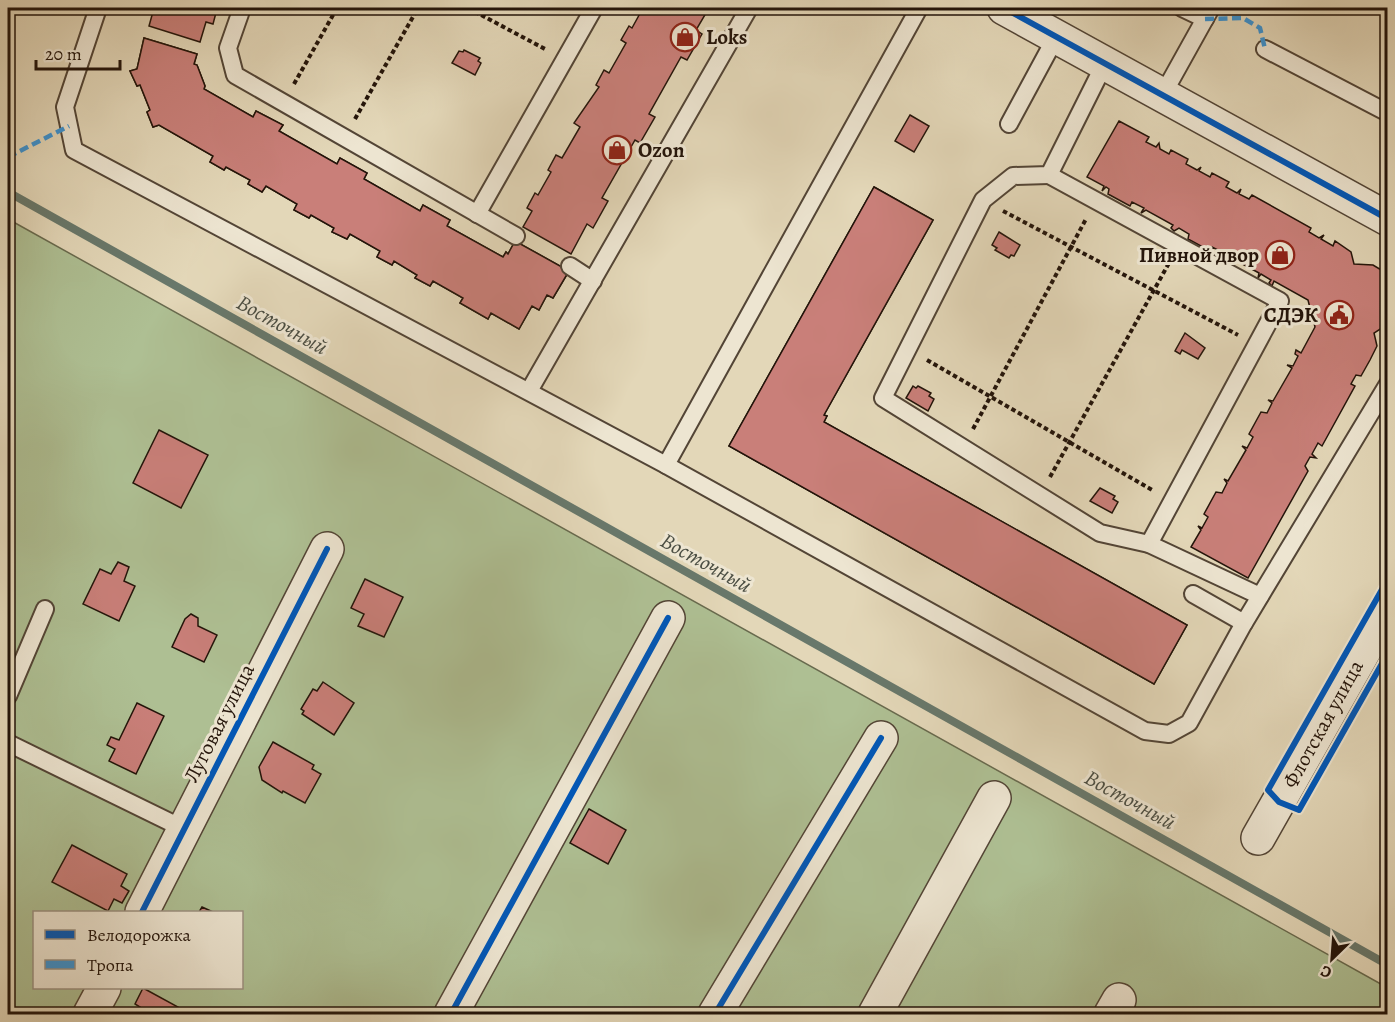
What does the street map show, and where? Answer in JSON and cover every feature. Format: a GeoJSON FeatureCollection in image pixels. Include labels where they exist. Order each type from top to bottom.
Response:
{"type":"FeatureCollection","features":[{"type":"Feature","properties":{"kind":"street"},"geometry":{"type":"LineString","coordinates":[[1004,8],[1388,219]]}},
{"type":"Feature","properties":{"kind":"street","name":"Луговая улица"},"geometry":{"type":"LineString","coordinates":[[143,911],[327,549]]}},
{"type":"Feature","properties":{"kind":"street","name":"Флотская улица"},"geometry":{"type":"LineString","coordinates":[[1258,838],[1388,609]]}},
{"type":"Feature","properties":{"kind":"street"},"geometry":{"type":"LineString","coordinates":[[452,1014],[668,618]]}},
{"type":"Feature","properties":{"kind":"street"},"geometry":{"type":"LineString","coordinates":[[716,1014],[881,738]]}},
{"type":"Feature","properties":{"kind":"street"},"geometry":{"type":"LineString","coordinates":[[875,1014],[994,798]]}},
{"type":"Feature","properties":{"kind":"street"},"geometry":{"type":"LineString","coordinates":[[90,1014],[103,989]]}},
{"type":"Feature","properties":{"kind":"lane"},"geometry":{"type":"LineString","coordinates":[[98,8],[65,107],[74,150],[666,465],[1145,731],[1169,734],[1189,723],[1244,623],[1388,384]]}},
{"type":"Feature","properties":{"kind":"lane"},"geometry":{"type":"LineString","coordinates":[[242,8],[228,48],[236,75],[516,236]]}},
{"type":"Feature","properties":{"kind":"lane"},"geometry":{"type":"LineString","coordinates":[[477,214],[594,8]]}},
{"type":"Feature","properties":{"kind":"lane"},"geometry":{"type":"LineString","coordinates":[[529,391],[749,8]]}},
{"type":"Feature","properties":{"kind":"lane"},"geometry":{"type":"LineString","coordinates":[[666,465],[919,8]]}},
{"type":"Feature","properties":{"kind":"lane"},"geometry":{"type":"LineString","coordinates":[[1162,96],[1208,13],[1182,8]]}},
{"type":"Feature","properties":{"kind":"lane"},"geometry":{"type":"LineString","coordinates":[[1009,124],[1056,38]]}},
{"type":"Feature","properties":{"kind":"lane"},"geometry":{"type":"LineString","coordinates":[[1265,49],[1388,113]]}},
{"type":"Feature","properties":{"kind":"lane"},"geometry":{"type":"LineString","coordinates":[[1049,175],[1104,65]]}},
{"type":"Feature","properties":{"kind":"lane"},"geometry":{"type":"LineString","coordinates":[[1149,544],[1280,301],[1049,175],[1013,176],[983,200],[882,398],[1100,533],[1149,544],[1260,596]]}},
{"type":"Feature","properties":{"kind":"lane"},"geometry":{"type":"LineString","coordinates":[[570,267],[593,280]]}},
{"type":"Feature","properties":{"kind":"lane"},"geometry":{"type":"LineString","coordinates":[[1193,594],[1244,623]]}},
{"type":"Feature","properties":{"kind":"lane"},"geometry":{"type":"LineString","coordinates":[[8,696],[45,609]]}},
{"type":"Feature","properties":{"kind":"lane"},"geometry":{"type":"LineString","coordinates":[[8,743],[184,829]]}},
{"type":"Feature","properties":{"kind":"path"},"geometry":{"type":"LineString","coordinates":[[284,103],[337,8]]}},
{"type":"Feature","properties":{"kind":"path"},"geometry":{"type":"LineString","coordinates":[[345,138],[417,8]]}},
{"type":"Feature","properties":{"kind":"path"},"geometry":{"type":"LineString","coordinates":[[468,8],[564,60]]}},
{"type":"Feature","properties":{"kind":"path"},"geometry":{"type":"LineString","coordinates":[[983,200],[1257,345]]}},
{"type":"Feature","properties":{"kind":"path"},"geometry":{"type":"LineString","coordinates":[[963,448],[1096,201]]}},
{"type":"Feature","properties":{"kind":"path"},"geometry":{"type":"LineString","coordinates":[[1040,496],[1179,246]]}},
{"type":"Feature","properties":{"kind":"path"},"geometry":{"type":"LineString","coordinates":[[907,349],[1173,502]]}},
{"type":"Feature","properties":{"kind":"green space"},"geometry":{"type":"Polygon","coordinates":[[[8,219],[1388,988],[1387,1014],[8,1014],[8,219]]]}},
{"type":"Feature","properties":{"kind":"building"},"geometry":{"type":"Polygon","coordinates":[[[154,8],[217,9],[213,24],[206,22],[200,42],[149,26],[154,8]]]}},
{"type":"Feature","properties":{"kind":"building"},"geometry":{"type":"Polygon","coordinates":[[[643,8],[709,8],[696,30],[702,34],[687,60],[681,57],[649,114],[655,117],[640,143],[635,140],[602,198],[608,201],[593,228],[587,224],[571,254],[523,227],[532,211],[527,208],[535,193],[538,195],[551,172],[548,170],[556,155],[562,158],[580,127],[574,123],[599,87],[596,85],[604,70],[609,73],[626,43],[621,40],[629,26],[632,28],[643,8]]]}},
{"type":"Feature","properties":{"kind":"building"},"geometry":{"type":"Polygon","coordinates":[[[144,38],[197,54],[194,64],[197,65],[204,89],[253,117],[256,111],[283,125],[279,131],[337,164],[340,158],[367,173],[364,179],[420,211],[423,205],[450,220],[447,226],[503,257],[506,252],[508,254],[515,241],[569,271],[553,298],[547,295],[539,310],[532,306],[519,329],[491,313],[488,319],[460,303],[463,298],[433,281],[430,286],[415,278],[417,275],[394,261],[392,265],[377,257],[380,251],[350,234],[347,239],[332,232],[334,228],[311,215],[309,218],[294,210],[297,204],[266,186],[262,192],[248,184],[250,180],[226,167],[224,170],[210,162],[213,156],[159,125],[153,127],[147,112],[150,110],[140,85],[137,86],[130,71],[137,69],[144,38]]]}},
{"type":"Feature","properties":{"kind":"building"},"geometry":{"type":"Polygon","coordinates":[[[144,38],[197,54],[194,64],[197,65],[204,89],[253,117],[256,111],[283,125],[279,131],[337,164],[340,158],[367,173],[364,179],[420,211],[423,205],[450,220],[447,226],[503,257],[506,252],[508,254],[515,241],[569,271],[553,298],[547,295],[539,310],[532,306],[519,329],[491,313],[488,319],[460,303],[463,298],[433,281],[430,286],[415,278],[417,275],[394,261],[392,265],[377,257],[380,251],[350,234],[347,239],[332,232],[334,228],[311,215],[309,218],[294,210],[297,204],[266,186],[262,192],[248,184],[250,180],[226,167],[224,170],[210,162],[213,156],[159,125],[153,127],[147,112],[150,110],[140,85],[137,86],[130,71],[137,69],[144,38]]]}},
{"type":"Feature","properties":{"kind":"building"},"geometry":{"type":"Polygon","coordinates":[[[464,50],[480,58],[478,61],[481,63],[475,75],[452,63],[459,51],[464,50]]]}},
{"type":"Feature","properties":{"kind":"building"},"geometry":{"type":"Polygon","coordinates":[[[910,115],[929,126],[914,152],[895,141],[910,115]]]}},
{"type":"Feature","properties":{"kind":"building"},"geometry":{"type":"Polygon","coordinates":[[[1119,121],[1149,137],[1146,142],[1156,147],[1159,143],[1160,149],[1169,154],[1171,150],[1188,159],[1186,164],[1197,170],[1201,167],[1199,171],[1210,177],[1212,173],[1229,182],[1226,187],[1237,193],[1241,189],[1239,194],[1249,199],[1252,195],[1311,228],[1309,232],[1319,238],[1324,235],[1321,239],[1333,246],[1335,241],[1351,252],[1354,264],[1373,265],[1388,274],[1388,324],[1374,333],[1377,346],[1370,360],[1361,376],[1356,375],[1351,384],[1355,386],[1322,446],[1318,443],[1312,454],[1316,458],[1310,457],[1305,466],[1308,471],[1248,578],[1191,547],[1201,530],[1198,526],[1202,528],[1208,517],[1204,514],[1216,492],[1222,493],[1227,483],[1224,479],[1228,481],[1246,450],[1242,446],[1247,448],[1253,437],[1249,434],[1261,412],[1267,413],[1272,403],[1268,400],[1273,401],[1292,368],[1287,365],[1293,366],[1298,356],[1295,354],[1296,350],[1301,353],[1315,327],[1312,314],[1306,314],[1311,312],[1308,300],[1274,281],[1272,286],[1269,283],[1271,280],[1261,274],[1258,278],[1259,273],[1226,255],[1221,258],[1224,253],[1212,247],[1210,251],[1188,239],[1189,234],[1179,228],[1174,231],[1171,228],[1173,225],[1146,210],[1141,213],[1144,208],[1132,202],[1130,206],[1108,194],[1109,189],[1106,187],[1102,191],[1104,186],[1087,177],[1119,121]]]}},
{"type":"Feature","properties":{"kind":"building"},"geometry":{"type":"Polygon","coordinates":[[[874,187],[933,220],[824,415],[827,416],[824,422],[1187,625],[1154,684],[729,446],[874,187]]]}},
{"type":"Feature","properties":{"kind":"building"},"geometry":{"type":"Polygon","coordinates":[[[874,187],[933,220],[824,415],[827,416],[824,422],[1187,625],[1154,684],[729,446],[874,187]]]}},
{"type":"Feature","properties":{"kind":"building"},"geometry":{"type":"Polygon","coordinates":[[[999,232],[1020,245],[1014,256],[1011,255],[1009,258],[995,250],[997,248],[992,245],[999,232]]]}},
{"type":"Feature","properties":{"kind":"building"},"geometry":{"type":"Polygon","coordinates":[[[1185,333],[1205,348],[1198,359],[1182,350],[1180,354],[1175,351],[1185,333]]]}},
{"type":"Feature","properties":{"kind":"building"},"geometry":{"type":"Polygon","coordinates":[[[913,386],[916,388],[918,386],[931,393],[929,396],[934,399],[928,411],[906,398],[913,386]]]}},
{"type":"Feature","properties":{"kind":"building"},"geometry":{"type":"Polygon","coordinates":[[[159,430],[208,455],[181,508],[133,483],[159,430]]]}},
{"type":"Feature","properties":{"kind":"building"},"geometry":{"type":"Polygon","coordinates":[[[1100,488],[1115,496],[1113,499],[1118,502],[1112,513],[1090,501],[1100,488]]]}},
{"type":"Feature","properties":{"kind":"building"},"geometry":{"type":"Polygon","coordinates":[[[118,562],[129,567],[124,581],[135,586],[119,621],[83,604],[100,569],[111,574],[118,562]]]}},
{"type":"Feature","properties":{"kind":"building"},"geometry":{"type":"Polygon","coordinates":[[[365,579],[403,597],[384,637],[358,626],[364,614],[351,608],[365,579]]]}},
{"type":"Feature","properties":{"kind":"building"},"geometry":{"type":"Polygon","coordinates":[[[191,614],[198,618],[198,626],[217,635],[204,662],[172,647],[185,619],[191,614]]]}},
{"type":"Feature","properties":{"kind":"building"},"geometry":{"type":"Polygon","coordinates":[[[323,682],[354,703],[334,735],[302,714],[304,711],[301,709],[313,689],[317,691],[323,682]]]}},
{"type":"Feature","properties":{"kind":"building"},"geometry":{"type":"Polygon","coordinates":[[[137,703],[164,716],[136,774],[109,761],[115,749],[107,745],[111,737],[119,740],[137,703]]]}},
{"type":"Feature","properties":{"kind":"building"},"geometry":{"type":"Polygon","coordinates":[[[273,742],[314,765],[312,769],[321,774],[305,803],[283,791],[282,793],[262,780],[259,767],[273,742]]]}},
{"type":"Feature","properties":{"kind":"building"},"geometry":{"type":"Polygon","coordinates":[[[589,809],[626,830],[608,864],[570,843],[589,809]]]}},
{"type":"Feature","properties":{"kind":"building"},"geometry":{"type":"Polygon","coordinates":[[[72,845],[127,874],[121,886],[129,891],[122,903],[114,899],[108,911],[52,882],[72,845]]]}},
{"type":"Feature","properties":{"kind":"building"},"geometry":{"type":"Polygon","coordinates":[[[142,989],[145,989],[178,1007],[175,1014],[136,1014],[140,1007],[135,1004],[142,989]]]}},
{"type":"Feature","properties":{"kind":"waterway","name":"Восточный"},"geometry":{"type":"LineString","coordinates":[[8,12],[9,8]]}},
{"type":"Feature","properties":{"kind":"waterway","name":"Восточный"},"geometry":{"type":"LineString","coordinates":[[8,192],[1388,965]]}},
{"type":"Feature","properties":{"kind":"marked path"},"geometry":{"type":"LineString","coordinates":[[1205,19],[1243,18],[1260,28],[1265,49]]}},
{"type":"Feature","properties":{"kind":"marked path"},"geometry":{"type":"LineString","coordinates":[[8,157],[69,126]]}},
{"type":"Feature","properties":{"kind":"cycle path"},"geometry":{"type":"LineString","coordinates":[[1004,8],[1388,219]]}},
{"type":"Feature","properties":{"kind":"cycle path"},"geometry":{"type":"LineString","coordinates":[[143,911],[327,549]]}},
{"type":"Feature","properties":{"kind":"cycle path"},"geometry":{"type":"LineString","coordinates":[[1388,579],[1268,790],[1279,802],[1299,810],[1388,653]]}},
{"type":"Feature","properties":{"kind":"cycle path"},"geometry":{"type":"LineString","coordinates":[[451,1014],[668,618]]}},
{"type":"Feature","properties":{"kind":"cycle path"},"geometry":{"type":"LineString","coordinates":[[715,1014],[881,738]]}},
{"type":"Feature","properties":{"kind":"place","name":"Loks"},"geometry":{"type":"Point","coordinates":[685,37]}},
{"type":"Feature","properties":{"kind":"place","name":"Ozon"},"geometry":{"type":"Point","coordinates":[617,150]}},
{"type":"Feature","properties":{"kind":"place","name":"Пивной двор"},"geometry":{"type":"Point","coordinates":[1280,255]}},
{"type":"Feature","properties":{"kind":"place","name":"СДЭК"},"geometry":{"type":"Point","coordinates":[1339,315]}}]}
